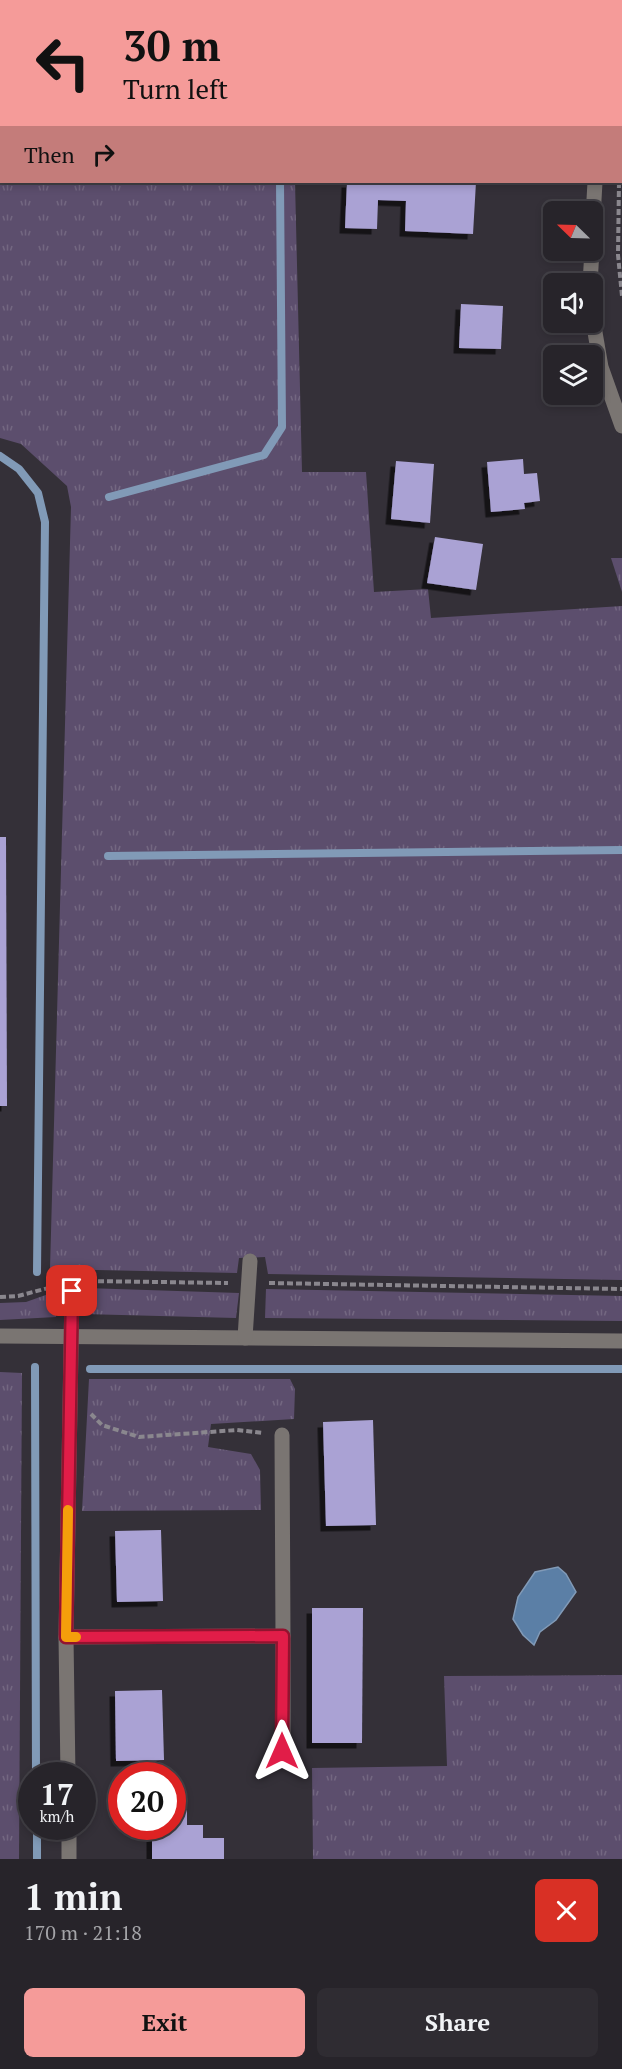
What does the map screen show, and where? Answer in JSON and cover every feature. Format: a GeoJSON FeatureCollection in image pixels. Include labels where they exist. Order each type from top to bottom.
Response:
{"type":"FeatureCollection","features":[{"type":"Feature","properties":{"kind":"street"},"geometry":{"type":"LineString","coordinates":[[594,201],[595,183]]}},
{"type":"Feature","properties":{"kind":"street"},"geometry":{"type":"LineString","coordinates":[[595,333],[601,367],[622,426]]}},
{"type":"Feature","properties":{"kind":"street"},"geometry":{"type":"LineString","coordinates":[[246,1338],[250,1261]]}},
{"type":"Feature","properties":{"kind":"street"},"geometry":{"type":"LineString","coordinates":[[68,1762],[66,1637],[72,1291]]}},
{"type":"Feature","properties":{"kind":"street"},"geometry":{"type":"LineString","coordinates":[[0,1336],[622,1341]]}},
{"type":"Feature","properties":{"kind":"street"},"geometry":{"type":"LineString","coordinates":[[282,1435],[282,1751]]}},
{"type":"Feature","properties":{"kind":"street"},"geometry":{"type":"LineString","coordinates":[[66,1637],[283,1636]]}},
{"type":"Feature","properties":{"kind":"street"},"geometry":{"type":"LineString","coordinates":[[69,1840],[69,1859]]}},
{"type":"Feature","properties":{"kind":"path"},"geometry":{"type":"LineString","coordinates":[[619,183],[618,255],[622,296]]}},
{"type":"Feature","properties":{"kind":"path"},"geometry":{"type":"LineString","coordinates":[[87,1281],[622,1289]]}},
{"type":"Feature","properties":{"kind":"path"},"geometry":{"type":"LineString","coordinates":[[0,1297],[18,1296],[57,1286]]}},
{"type":"Feature","properties":{"kind":"path"},"geometry":{"type":"LineString","coordinates":[[70,1394],[102,1425],[139,1437],[237,1430],[282,1435]]}},
{"type":"Feature","properties":{"kind":"green space"},"geometry":{"type":"Polygon","coordinates":[[[0,183],[295,183],[302,472],[366,472],[374,592],[428,589],[431,618],[622,606],[622,1280],[268,1274],[265,1257],[239,1258],[237,1273],[50,1269],[71,507],[67,486],[21,444],[0,438],[0,183]]]}},
{"type":"Feature","properties":{"kind":"green space"},"geometry":{"type":"Polygon","coordinates":[[[611,558],[622,558],[622,592],[611,558]]]}},
{"type":"Feature","properties":{"kind":"green space"},"geometry":{"type":"Polygon","coordinates":[[[85,1288],[239,1293],[236,1318],[83,1314],[85,1288]]]}},
{"type":"Feature","properties":{"kind":"green space"},"geometry":{"type":"Polygon","coordinates":[[[266,1289],[622,1296],[622,1321],[265,1318],[266,1289]]]}},
{"type":"Feature","properties":{"kind":"green space"},"geometry":{"type":"Polygon","coordinates":[[[57,1291],[56,1317],[0,1320],[0,1303],[26,1302],[57,1291]]]}},
{"type":"Feature","properties":{"kind":"green space"},"geometry":{"type":"Polygon","coordinates":[[[0,1372],[22,1373],[19,1859],[0,1859],[0,1372]]]}},
{"type":"Feature","properties":{"kind":"green space"},"geometry":{"type":"Polygon","coordinates":[[[89,1379],[290,1379],[295,1389],[294,1419],[211,1424],[208,1447],[251,1454],[260,1470],[261,1510],[82,1511],[89,1379]]]}},
{"type":"Feature","properties":{"kind":"green space"},"geometry":{"type":"Polygon","coordinates":[[[622,1675],[622,1859],[313,1859],[312,1768],[447,1766],[444,1676],[622,1675]]]}},
{"type":"Feature","properties":{"kind":"water"},"geometry":{"type":"Polygon","coordinates":[[[558,1567],[566,1574],[576,1592],[556,1620],[540,1632],[534,1645],[523,1635],[513,1619],[518,1597],[535,1572],[558,1567]]]}},
{"type":"Feature","properties":{"kind":"building"},"geometry":{"type":"Polygon","coordinates":[[[347,183],[476,183],[473,234],[405,231],[406,201],[378,200],[377,229],[345,228],[347,183]]]}},
{"type":"Feature","properties":{"kind":"building"},"geometry":{"type":"Polygon","coordinates":[[[461,304],[503,306],[501,349],[459,348],[461,304]]]}},
{"type":"Feature","properties":{"kind":"building"},"geometry":{"type":"Polygon","coordinates":[[[523,459],[524,474],[537,473],[540,501],[524,503],[525,509],[491,512],[487,462],[523,459]]]}},
{"type":"Feature","properties":{"kind":"building"},"geometry":{"type":"Polygon","coordinates":[[[396,461],[434,464],[430,523],[391,519],[396,461]]]}},
{"type":"Feature","properties":{"kind":"building"},"geometry":{"type":"Polygon","coordinates":[[[435,537],[483,544],[476,590],[427,583],[435,537]]]}},
{"type":"Feature","properties":{"kind":"building"},"geometry":{"type":"Polygon","coordinates":[[[0,837],[6,837],[7,1106],[0,1106],[0,837]]]}},
{"type":"Feature","properties":{"kind":"building"},"geometry":{"type":"Polygon","coordinates":[[[373,1420],[376,1525],[326,1526],[323,1422],[373,1420]]]}},
{"type":"Feature","properties":{"kind":"building"},"geometry":{"type":"Polygon","coordinates":[[[161,1530],[163,1601],[117,1602],[115,1531],[161,1530]]]}},
{"type":"Feature","properties":{"kind":"building"},"geometry":{"type":"Polygon","coordinates":[[[312,1608],[363,1608],[362,1743],[312,1743],[312,1608]]]}},
{"type":"Feature","properties":{"kind":"building"},"geometry":{"type":"Polygon","coordinates":[[[162,1690],[164,1760],[116,1761],[115,1691],[162,1690]]]}},
{"type":"Feature","properties":{"kind":"building"},"geometry":{"type":"Polygon","coordinates":[[[186,1799],[187,1825],[203,1825],[203,1838],[224,1838],[224,1859],[152,1859],[152,1840],[186,1840],[186,1799]]]}},
{"type":"Feature","properties":{"kind":"waterway"},"geometry":{"type":"LineString","coordinates":[[109,497],[264,455],[282,427],[280,183]]}},
{"type":"Feature","properties":{"kind":"waterway"},"geometry":{"type":"LineString","coordinates":[[0,456],[19,469],[38,493],[45,522],[37,1272]]}},
{"type":"Feature","properties":{"kind":"waterway"},"geometry":{"type":"LineString","coordinates":[[108,856],[622,850]]}},
{"type":"Feature","properties":{"kind":"waterway"},"geometry":{"type":"LineString","coordinates":[[35,1367],[36,1762]]}},
{"type":"Feature","properties":{"kind":"waterway"},"geometry":{"type":"LineString","coordinates":[[90,1369],[622,1369]]}},
{"type":"Feature","properties":{"kind":"waterway"},"geometry":{"type":"LineString","coordinates":[[37,1840],[37,1859]]}},
{"type":"Feature","properties":{"kind":"slow traffic"},"geometry":{"type":"LineString","coordinates":[[68,1510],[66,1637],[76,1637]]}},
{"type":"Feature","properties":{"kind":"route"},"geometry":{"type":"LineString","coordinates":[[72,1291],[66,1637],[283,1636],[282,1751]]}}]}
